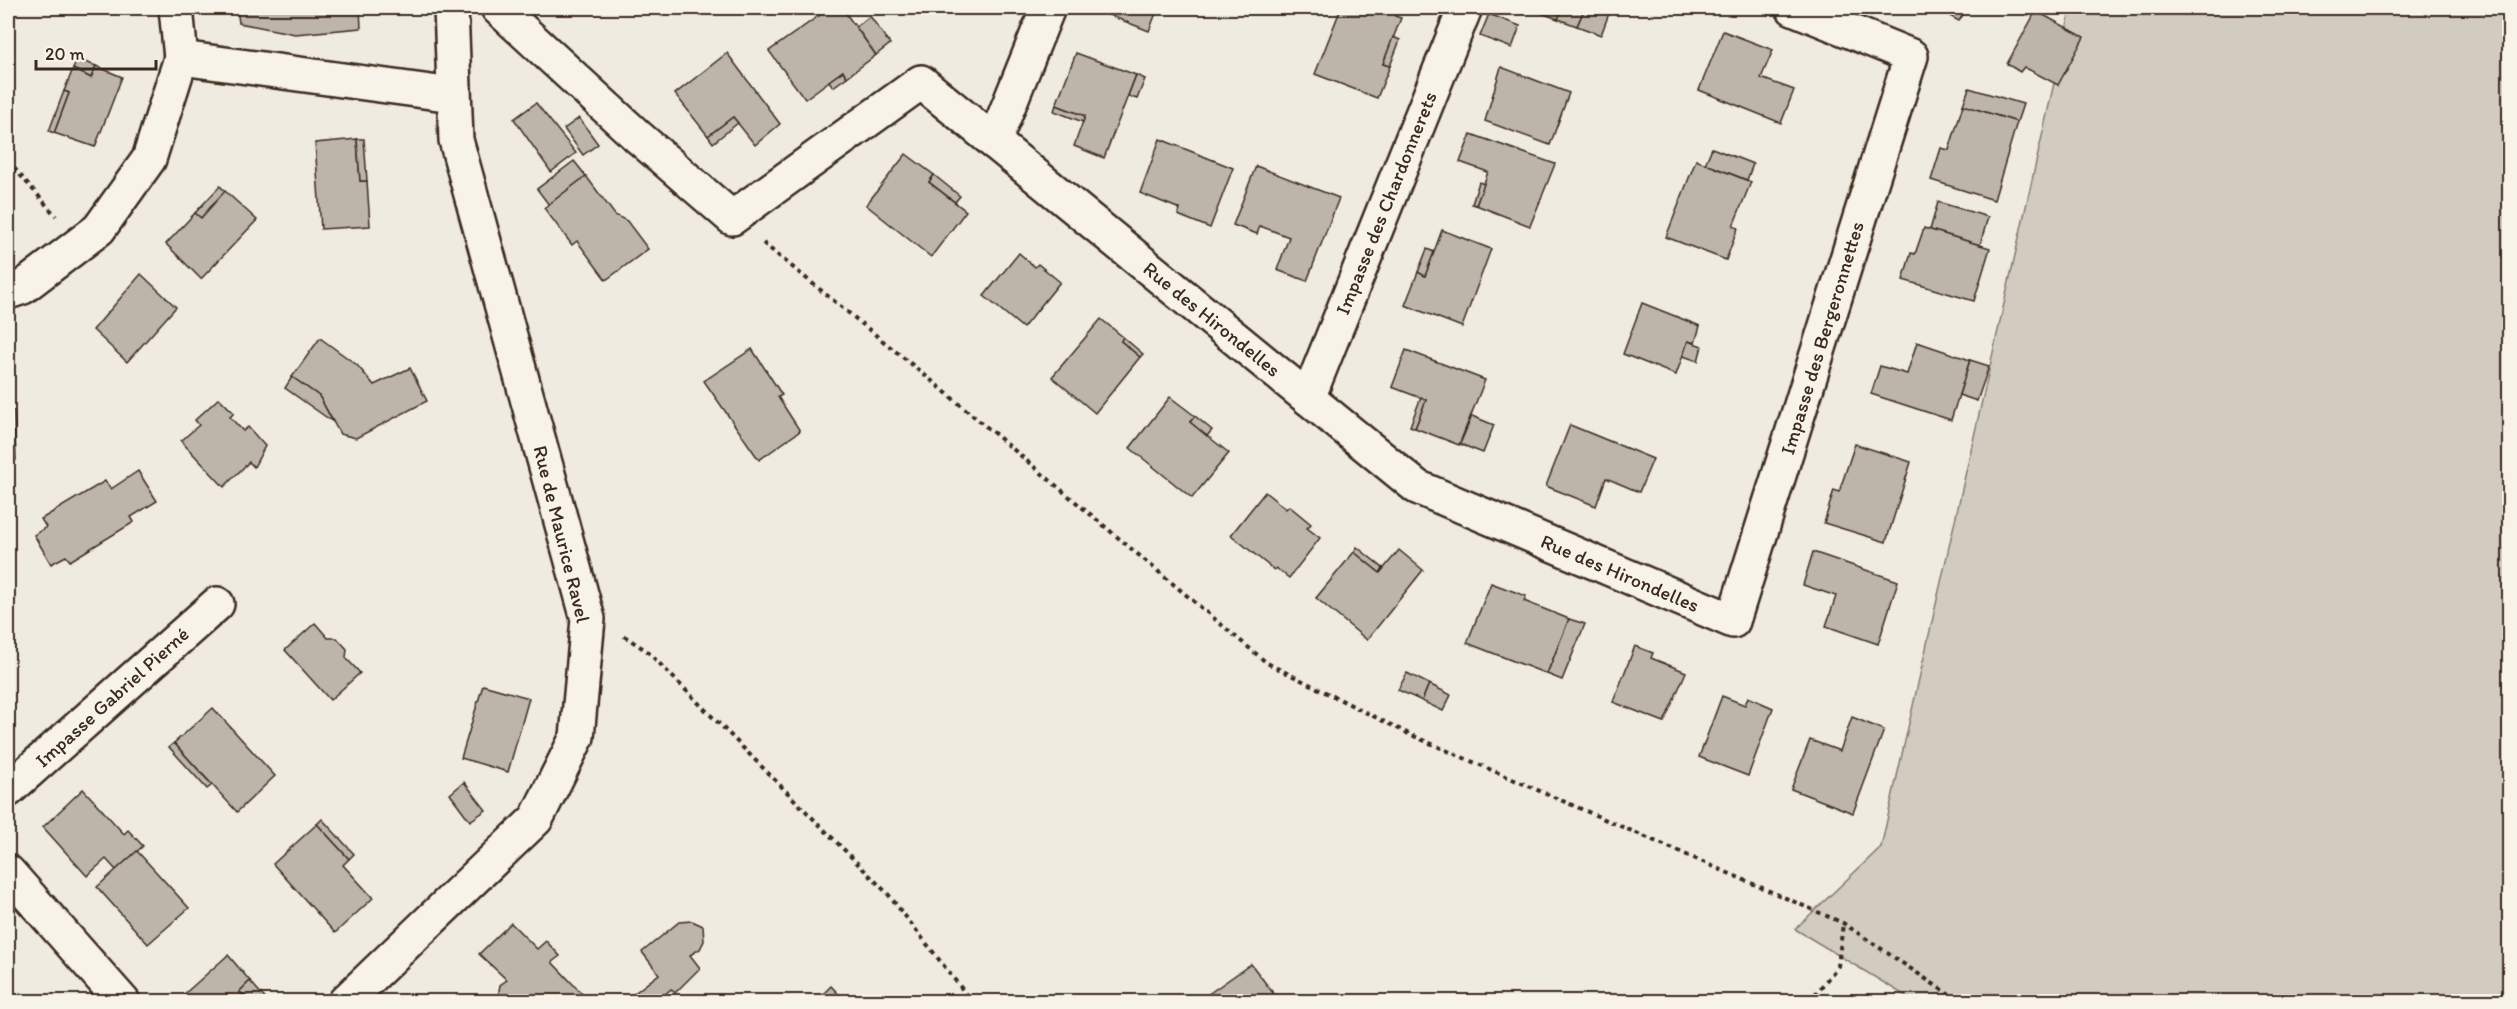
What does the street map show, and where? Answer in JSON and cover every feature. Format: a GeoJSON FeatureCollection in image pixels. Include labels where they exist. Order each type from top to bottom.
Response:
{"type":"FeatureCollection","features":[{"type":"Feature","properties":{"kind":"street"},"geometry":{"type":"LineString","coordinates":[[8,292],[23,287],[99,229],[149,159],[181,58],[176,8]]}},
{"type":"Feature","properties":{"kind":"street","name":"Rue de Maurice Ravel"},"geometry":{"type":"LineString","coordinates":[[345,1002],[536,819],[577,737],[588,620],[456,140],[451,8]]}},
{"type":"Feature","properties":{"kind":"street"},"geometry":{"type":"LineString","coordinates":[[498,8],[636,135],[732,218]]}},
{"type":"Feature","properties":{"kind":"street"},"geometry":{"type":"LineString","coordinates":[[994,142],[1048,8]]}},
{"type":"Feature","properties":{"kind":"street","name":"Impasse des Chardonnerets"},"geometry":{"type":"LineString","coordinates":[[1308,398],[1465,8]]}},
{"type":"Feature","properties":{"kind":"street","name":"Impasse des Bergeronnettes"},"geometry":{"type":"LineString","coordinates":[[1733,621],[1911,56],[1793,8]]}},
{"type":"Feature","properties":{"kind":"street"},"geometry":{"type":"LineString","coordinates":[[181,58],[453,95]]}},
{"type":"Feature","properties":{"kind":"street","name":"Rue des Hirondelles"},"geometry":{"type":"LineString","coordinates":[[732,218],[921,82],[1417,487],[1733,621]]}},
{"type":"Feature","properties":{"kind":"street","name":"Impasse Gabriel Pierné"},"geometry":{"type":"LineString","coordinates":[[8,790],[217,604]]}},
{"type":"Feature","properties":{"kind":"street"},"geometry":{"type":"LineString","coordinates":[[8,872],[123,1002]]}},
{"type":"Feature","properties":{"kind":"path"},"geometry":{"type":"LineString","coordinates":[[8,161],[81,243]]}},
{"type":"Feature","properties":{"kind":"path"},"geometry":{"type":"LineString","coordinates":[[732,218],[932,381],[1268,663],[1409,734],[1843,923],[1960,1002]]}},
{"type":"Feature","properties":{"kind":"path"},"geometry":{"type":"LineString","coordinates":[[588,620],[620,633],[647,651],[888,894],[972,1002]]}},
{"type":"Feature","properties":{"kind":"path"},"geometry":{"type":"LineString","coordinates":[[1809,1002],[1838,966],[1843,923]]}},
{"type":"Feature","properties":{"kind":"shaded area"},"geometry":{"type":"Polygon","coordinates":[[[2071,8],[2509,8],[2509,1001],[1914,1001],[1795,929],[1881,847],[2071,8]]]}},
{"type":"Feature","properties":{"kind":"building"},"geometry":{"type":"Polygon","coordinates":[[[237,8],[360,8],[361,28],[295,34],[239,23],[237,8]]]}},
{"type":"Feature","properties":{"kind":"building"},"geometry":{"type":"Polygon","coordinates":[[[830,8],[842,8],[876,55],[847,77],[843,71],[805,99],[769,51],[830,8]]]}},
{"type":"Feature","properties":{"kind":"building"},"geometry":{"type":"Polygon","coordinates":[[[1100,8],[1158,8],[1149,31],[1099,11],[1100,8]]]}},
{"type":"Feature","properties":{"kind":"building"},"geometry":{"type":"Polygon","coordinates":[[[1341,8],[1399,8],[1395,16],[1401,18],[1383,64],[1390,66],[1377,98],[1315,74],[1341,8]]]}},
{"type":"Feature","properties":{"kind":"building"},"geometry":{"type":"Polygon","coordinates":[[[1527,8],[1563,8],[1558,19],[1527,8]]]}},
{"type":"Feature","properties":{"kind":"building"},"geometry":{"type":"Polygon","coordinates":[[[1563,8],[1585,8],[1577,26],[1558,19],[1563,8]]]}},
{"type":"Feature","properties":{"kind":"building"},"geometry":{"type":"Polygon","coordinates":[[[1585,8],[1611,8],[1601,35],[1577,26],[1585,8]]]}},
{"type":"Feature","properties":{"kind":"building"},"geometry":{"type":"Polygon","coordinates":[[[1935,8],[1967,8],[1959,21],[1935,8]]]}},
{"type":"Feature","properties":{"kind":"building"},"geometry":{"type":"Polygon","coordinates":[[[2036,11],[2084,37],[2058,85],[2024,67],[2020,72],[2007,64],[2036,11]]]}},
{"type":"Feature","properties":{"kind":"building"},"geometry":{"type":"Polygon","coordinates":[[[1489,14],[1520,26],[1512,48],[1480,36],[1489,14]]]}},
{"type":"Feature","properties":{"kind":"building"},"geometry":{"type":"Polygon","coordinates":[[[870,16],[890,44],[876,55],[856,27],[870,16]]]}},
{"type":"Feature","properties":{"kind":"building"},"geometry":{"type":"Polygon","coordinates":[[[1723,31],[1773,50],[1761,78],[1794,90],[1781,123],[1699,90],[1723,31]]]}},
{"type":"Feature","properties":{"kind":"building"},"geometry":{"type":"Polygon","coordinates":[[[1393,37],[1400,40],[1390,66],[1383,64],[1393,37]]]}},
{"type":"Feature","properties":{"kind":"building"},"geometry":{"type":"Polygon","coordinates":[[[727,53],[780,124],[755,145],[733,117],[708,136],[675,94],[727,53]]]}},
{"type":"Feature","properties":{"kind":"building"},"geometry":{"type":"Polygon","coordinates":[[[1076,53],[1136,75],[1104,158],[1074,146],[1085,116],[1056,105],[1076,53]]]}},
{"type":"Feature","properties":{"kind":"building"},"geometry":{"type":"Polygon","coordinates":[[[77,59],[96,66],[91,78],[73,69],[77,59]]]}},
{"type":"Feature","properties":{"kind":"building"},"geometry":{"type":"Polygon","coordinates":[[[96,66],[122,77],[95,147],[54,133],[69,93],[64,91],[73,69],[91,78],[96,66]]]}},
{"type":"Feature","properties":{"kind":"building"},"geometry":{"type":"Polygon","coordinates":[[[1501,67],[1569,93],[1550,145],[1485,121],[1501,67]]]}},
{"type":"Feature","properties":{"kind":"building"},"geometry":{"type":"Polygon","coordinates":[[[843,71],[847,77],[833,87],[829,81],[843,71]]]}},
{"type":"Feature","properties":{"kind":"building"},"geometry":{"type":"Polygon","coordinates":[[[1136,75],[1145,79],[1137,99],[1128,96],[1136,75]]]}},
{"type":"Feature","properties":{"kind":"building"},"geometry":{"type":"Polygon","coordinates":[[[1969,88],[2023,104],[2017,122],[1963,105],[1969,88]]]}},
{"type":"Feature","properties":{"kind":"building"},"geometry":{"type":"Polygon","coordinates":[[[64,91],[69,93],[54,133],[49,131],[64,91]]]}},
{"type":"Feature","properties":{"kind":"building"},"geometry":{"type":"Polygon","coordinates":[[[536,103],[576,153],[551,172],[514,119],[536,103]]]}},
{"type":"Feature","properties":{"kind":"building"},"geometry":{"type":"Polygon","coordinates":[[[1056,105],[1085,116],[1083,122],[1054,111],[1056,105]]]}},
{"type":"Feature","properties":{"kind":"building"},"geometry":{"type":"Polygon","coordinates":[[[1963,105],[2017,122],[1994,200],[1931,180],[1941,148],[1949,150],[1963,105]]]}},
{"type":"Feature","properties":{"kind":"building"},"geometry":{"type":"Polygon","coordinates":[[[733,117],[738,123],[713,143],[708,136],[733,117]]]}},
{"type":"Feature","properties":{"kind":"building"},"geometry":{"type":"Polygon","coordinates":[[[579,118],[598,144],[583,155],[564,129],[579,118]]]}},
{"type":"Feature","properties":{"kind":"building"},"geometry":{"type":"Polygon","coordinates":[[[1471,134],[1555,164],[1530,226],[1476,205],[1488,172],[1460,162],[1471,134]]]}},
{"type":"Feature","properties":{"kind":"building"},"geometry":{"type":"Polygon","coordinates":[[[357,139],[360,181],[367,181],[370,226],[321,229],[315,143],[357,139]]]}},
{"type":"Feature","properties":{"kind":"building"},"geometry":{"type":"Polygon","coordinates":[[[357,139],[364,139],[367,181],[360,181],[357,139]]]}},
{"type":"Feature","properties":{"kind":"building"},"geometry":{"type":"Polygon","coordinates":[[[1160,139],[1233,168],[1210,228],[1178,215],[1180,209],[1140,193],[1160,139]]]}},
{"type":"Feature","properties":{"kind":"building"},"geometry":{"type":"Polygon","coordinates":[[[1712,148],[1753,164],[1747,180],[1705,164],[1712,148]]]}},
{"type":"Feature","properties":{"kind":"building"},"geometry":{"type":"Polygon","coordinates":[[[906,154],[934,175],[929,182],[966,211],[931,257],[866,205],[906,154]]]}},
{"type":"Feature","properties":{"kind":"building"},"geometry":{"type":"Polygon","coordinates":[[[1696,160],[1751,182],[1733,226],[1738,228],[1726,260],[1666,237],[1696,160]]]}},
{"type":"Feature","properties":{"kind":"building"},"geometry":{"type":"Polygon","coordinates":[[[574,161],[586,176],[549,205],[537,189],[574,161]]]}},
{"type":"Feature","properties":{"kind":"building"},"geometry":{"type":"Polygon","coordinates":[[[1256,166],[1339,198],[1307,281],[1277,270],[1289,237],[1260,226],[1257,234],[1233,225],[1256,166]]]}},
{"type":"Feature","properties":{"kind":"building"},"geometry":{"type":"Polygon","coordinates":[[[934,175],[960,196],[955,202],[929,182],[934,175]]]}},
{"type":"Feature","properties":{"kind":"building"},"geometry":{"type":"Polygon","coordinates":[[[586,176],[615,215],[627,221],[648,249],[606,280],[577,241],[572,245],[544,208],[586,176]]]}},
{"type":"Feature","properties":{"kind":"building"},"geometry":{"type":"Polygon","coordinates":[[[1479,182],[1484,184],[1476,205],[1472,204],[1479,182]]]}},
{"type":"Feature","properties":{"kind":"building"},"geometry":{"type":"Polygon","coordinates":[[[220,186],[225,191],[201,218],[195,213],[220,186]]]}},
{"type":"Feature","properties":{"kind":"building"},"geometry":{"type":"Polygon","coordinates":[[[225,191],[257,220],[201,279],[166,244],[195,213],[201,218],[225,191]]]}},
{"type":"Feature","properties":{"kind":"building"},"geometry":{"type":"Polygon","coordinates":[[[1938,202],[1988,217],[1980,245],[1930,230],[1938,202]]]}},
{"type":"Feature","properties":{"kind":"building"},"geometry":{"type":"Polygon","coordinates":[[[1924,228],[1990,248],[1974,301],[1903,280],[1911,253],[1915,254],[1924,228]]]}},
{"type":"Feature","properties":{"kind":"building"},"geometry":{"type":"Polygon","coordinates":[[[1442,230],[1491,249],[1462,327],[1405,305],[1418,272],[1425,276],[1442,230]]]}},
{"type":"Feature","properties":{"kind":"building"},"geometry":{"type":"Polygon","coordinates":[[[1427,249],[1434,252],[1425,276],[1418,272],[1427,249]]]}},
{"type":"Feature","properties":{"kind":"building"},"geometry":{"type":"Polygon","coordinates":[[[1019,253],[1035,267],[1038,264],[1060,282],[1023,328],[984,296],[1019,253]]]}},
{"type":"Feature","properties":{"kind":"building"},"geometry":{"type":"Polygon","coordinates":[[[141,274],[176,307],[127,362],[93,330],[141,274]]]}},
{"type":"Feature","properties":{"kind":"building"},"geometry":{"type":"Polygon","coordinates":[[[1642,303],[1700,326],[1695,343],[1688,341],[1676,375],[1623,354],[1642,303]]]}},
{"type":"Feature","properties":{"kind":"building"},"geometry":{"type":"Polygon","coordinates":[[[1101,319],[1123,337],[1121,341],[1140,357],[1095,413],[1052,377],[1101,319]]]}},
{"type":"Feature","properties":{"kind":"building"},"geometry":{"type":"Polygon","coordinates":[[[1123,337],[1143,354],[1140,357],[1121,341],[1123,337]]]}},
{"type":"Feature","properties":{"kind":"building"},"geometry":{"type":"Polygon","coordinates":[[[320,338],[357,365],[374,385],[410,368],[427,401],[356,438],[340,434],[319,396],[292,377],[320,338]]]}},
{"type":"Feature","properties":{"kind":"building"},"geometry":{"type":"Polygon","coordinates":[[[1688,341],[1702,346],[1698,361],[1683,356],[1688,341]]]}},
{"type":"Feature","properties":{"kind":"building"},"geometry":{"type":"Polygon","coordinates":[[[1917,342],[1970,360],[1951,420],[1871,394],[1880,366],[1907,374],[1917,342]]]}},
{"type":"Feature","properties":{"kind":"building"},"geometry":{"type":"Polygon","coordinates":[[[752,349],[782,395],[778,397],[800,431],[759,460],[704,381],[752,349]]]}},
{"type":"Feature","properties":{"kind":"building"},"geometry":{"type":"Polygon","coordinates":[[[1406,350],[1485,380],[1459,445],[1415,428],[1426,400],[1392,387],[1406,350]]]}},
{"type":"Feature","properties":{"kind":"building"},"geometry":{"type":"Polygon","coordinates":[[[1970,360],[1989,366],[1977,401],[1959,395],[1970,360]]]}},
{"type":"Feature","properties":{"kind":"building"},"geometry":{"type":"Polygon","coordinates":[[[292,377],[319,396],[333,422],[285,388],[292,377]]]}},
{"type":"Feature","properties":{"kind":"building"},"geometry":{"type":"Polygon","coordinates":[[[1170,397],[1195,416],[1190,422],[1229,453],[1192,498],[1130,448],[1170,397]]]}},
{"type":"Feature","properties":{"kind":"building"},"geometry":{"type":"Polygon","coordinates":[[[1421,397],[1426,400],[1415,428],[1410,426],[1421,397]]]}},
{"type":"Feature","properties":{"kind":"building"},"geometry":{"type":"Polygon","coordinates":[[[219,398],[234,413],[230,417],[243,431],[248,427],[265,446],[254,467],[249,462],[224,487],[181,441],[199,425],[195,420],[219,398]]]}},
{"type":"Feature","properties":{"kind":"building"},"geometry":{"type":"Polygon","coordinates":[[[8,411],[14,411],[16,460],[8,461],[8,411]]]}},
{"type":"Feature","properties":{"kind":"building"},"geometry":{"type":"Polygon","coordinates":[[[1195,416],[1212,430],[1207,436],[1190,422],[1195,416]]]}},
{"type":"Feature","properties":{"kind":"building"},"geometry":{"type":"Polygon","coordinates":[[[1472,416],[1494,425],[1483,453],[1460,444],[1472,416]]]}},
{"type":"Feature","properties":{"kind":"building"},"geometry":{"type":"Polygon","coordinates":[[[1570,425],[1653,459],[1639,492],[1606,478],[1596,506],[1546,486],[1570,425]]]}},
{"type":"Feature","properties":{"kind":"building"},"geometry":{"type":"Polygon","coordinates":[[[1855,444],[1911,462],[1886,542],[1824,523],[1834,490],[1839,492],[1855,444]]]}},
{"type":"Feature","properties":{"kind":"building"},"geometry":{"type":"Polygon","coordinates":[[[138,471],[157,501],[131,517],[134,522],[70,561],[66,556],[51,564],[34,535],[46,527],[41,519],[105,481],[111,489],[138,471]]]}},
{"type":"Feature","properties":{"kind":"building"},"geometry":{"type":"Polygon","coordinates":[[[1265,492],[1286,509],[1289,506],[1311,524],[1307,528],[1320,538],[1289,578],[1276,568],[1274,570],[1231,535],[1265,492]]]}},
{"type":"Feature","properties":{"kind":"building"},"geometry":{"type":"Polygon","coordinates":[[[1357,547],[1383,568],[1380,573],[1354,552],[1357,547]]]}},
{"type":"Feature","properties":{"kind":"building"},"geometry":{"type":"Polygon","coordinates":[[[1399,550],[1423,570],[1367,640],[1316,598],[1354,552],[1380,573],[1399,550]]]}},
{"type":"Feature","properties":{"kind":"building"},"geometry":{"type":"Polygon","coordinates":[[[1813,552],[1898,581],[1878,644],[1826,626],[1836,596],[1803,585],[1813,552]]]}},
{"type":"Feature","properties":{"kind":"building"},"geometry":{"type":"Polygon","coordinates":[[[1491,583],[1526,596],[1524,601],[1569,619],[1547,674],[1467,643],[1491,583]]]}},
{"type":"Feature","properties":{"kind":"building"},"geometry":{"type":"Polygon","coordinates":[[[1569,619],[1585,624],[1562,680],[1547,674],[1569,619]]]}},
{"type":"Feature","properties":{"kind":"building"},"geometry":{"type":"Polygon","coordinates":[[[315,623],[328,638],[337,638],[347,649],[346,658],[360,673],[330,700],[285,650],[315,623]]]}},
{"type":"Feature","properties":{"kind":"building"},"geometry":{"type":"Polygon","coordinates":[[[1635,646],[1653,653],[1651,658],[1686,672],[1664,722],[1613,702],[1635,646]]]}},
{"type":"Feature","properties":{"kind":"building"},"geometry":{"type":"Polygon","coordinates":[[[1407,673],[1429,684],[1422,701],[1398,690],[1407,673]]]}},
{"type":"Feature","properties":{"kind":"building"},"geometry":{"type":"Polygon","coordinates":[[[1429,684],[1451,695],[1443,711],[1422,701],[1429,684]]]}},
{"type":"Feature","properties":{"kind":"building"},"geometry":{"type":"Polygon","coordinates":[[[483,685],[529,698],[508,772],[461,758],[483,685]]]}},
{"type":"Feature","properties":{"kind":"building"},"geometry":{"type":"Polygon","coordinates":[[[1722,696],[1745,705],[1748,697],[1773,708],[1748,776],[1699,757],[1722,696]]]}},
{"type":"Feature","properties":{"kind":"building"},"geometry":{"type":"Polygon","coordinates":[[[213,708],[275,776],[237,812],[174,743],[213,708]]]}},
{"type":"Feature","properties":{"kind":"building"},"geometry":{"type":"Polygon","coordinates":[[[1852,717],[1884,730],[1853,813],[1791,789],[1810,740],[1840,751],[1852,717]]]}},
{"type":"Feature","properties":{"kind":"building"},"geometry":{"type":"Polygon","coordinates":[[[174,743],[212,785],[207,789],[169,747],[174,743]]]}},
{"type":"Feature","properties":{"kind":"building"},"geometry":{"type":"Polygon","coordinates":[[[464,782],[486,810],[470,821],[450,794],[464,782]]]}},
{"type":"Feature","properties":{"kind":"building"},"geometry":{"type":"Polygon","coordinates":[[[83,789],[124,834],[128,830],[143,846],[116,870],[106,859],[87,876],[43,827],[83,789]]]}},
{"type":"Feature","properties":{"kind":"building"},"geometry":{"type":"Polygon","coordinates":[[[322,819],[354,854],[349,859],[317,824],[322,819]]]}},
{"type":"Feature","properties":{"kind":"building"},"geometry":{"type":"Polygon","coordinates":[[[317,824],[349,859],[343,865],[373,898],[335,933],[273,864],[317,824]]]}},
{"type":"Feature","properties":{"kind":"building"},"geometry":{"type":"Polygon","coordinates":[[[137,851],[189,908],[148,944],[97,887],[137,851]]]}},
{"type":"Feature","properties":{"kind":"building"},"geometry":{"type":"Polygon","coordinates":[[[692,921],[703,926],[704,941],[700,949],[690,955],[700,968],[675,993],[671,989],[656,1002],[623,1002],[659,974],[642,952],[679,922],[692,921]]]}},
{"type":"Feature","properties":{"kind":"building"},"geometry":{"type":"Polygon","coordinates":[[[511,923],[537,949],[546,941],[560,956],[552,962],[589,1001],[504,1002],[498,997],[500,985],[507,980],[479,954],[511,923]]]}},
{"type":"Feature","properties":{"kind":"building"},"geometry":{"type":"Polygon","coordinates":[[[228,955],[250,981],[239,992],[256,1002],[187,1002],[182,996],[228,955]]]}},
{"type":"Feature","properties":{"kind":"building"},"geometry":{"type":"Polygon","coordinates":[[[1251,964],[1280,1002],[1206,1002],[1203,998],[1251,964]]]}},
{"type":"Feature","properties":{"kind":"building"},"geometry":{"type":"Polygon","coordinates":[[[250,981],[268,1002],[256,1002],[239,992],[250,981]]]}},
{"type":"Feature","properties":{"kind":"building"},"geometry":{"type":"Polygon","coordinates":[[[831,986],[846,1002],[815,1002],[831,986]]]}},
{"type":"Feature","properties":{"kind":"building"},"geometry":{"type":"Polygon","coordinates":[[[596,994],[603,1002],[589,1002],[596,994]]]}}]}
